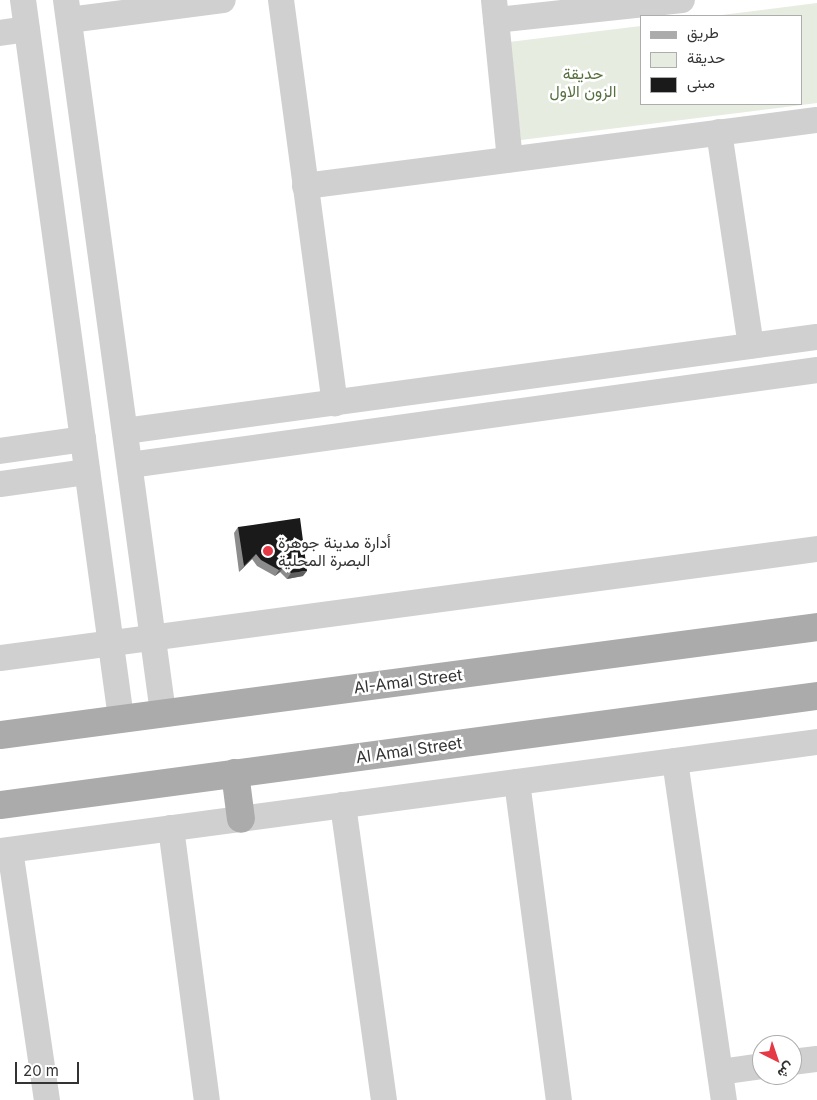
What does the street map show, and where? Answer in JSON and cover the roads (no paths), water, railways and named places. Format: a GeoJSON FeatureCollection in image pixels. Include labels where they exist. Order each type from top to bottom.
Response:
{"type":"FeatureCollection","features":[{"type":"Feature","properties":{"kind":"main road","name":"Al-Amal Street"},"geometry":{"type":"LineString","coordinates":[[0,735],[817,627]]}},
{"type":"Feature","properties":{"kind":"main road","name":"Al Amal Street"},"geometry":{"type":"LineString","coordinates":[[0,805],[817,696]]}},
{"type":"Feature","properties":{"kind":"main road"},"geometry":{"type":"LineString","coordinates":[[235,773],[242,818]]}},
{"type":"Feature","properties":{"kind":"street"},"geometry":{"type":"LineString","coordinates":[[23,0],[121,718]]}},
{"type":"Feature","properties":{"kind":"street"},"geometry":{"type":"LineString","coordinates":[[163,713],[68,10],[223,0]]}},
{"type":"Feature","properties":{"kind":"street"},"geometry":{"type":"LineString","coordinates":[[281,0],[335,403]]}},
{"type":"Feature","properties":{"kind":"street"},"geometry":{"type":"LineString","coordinates":[[510,159],[495,10],[682,0]]}},
{"type":"Feature","properties":{"kind":"street"},"geometry":{"type":"LineString","coordinates":[[0,33],[27,29]]}},
{"type":"Feature","properties":{"kind":"street"},"geometry":{"type":"LineString","coordinates":[[305,186],[817,120]]}},
{"type":"Feature","properties":{"kind":"street"},"geometry":{"type":"LineString","coordinates":[[719,132],[752,346]]}},
{"type":"Feature","properties":{"kind":"street"},"geometry":{"type":"LineString","coordinates":[[125,431],[817,337]]}},
{"type":"Feature","properties":{"kind":"street"},"geometry":{"type":"LineString","coordinates":[[130,466],[817,370]]}},
{"type":"Feature","properties":{"kind":"street"},"geometry":{"type":"LineString","coordinates":[[0,451],[83,439]]}},
{"type":"Feature","properties":{"kind":"street"},"geometry":{"type":"LineString","coordinates":[[0,484],[88,472]]}},
{"type":"Feature","properties":{"kind":"street"},"geometry":{"type":"LineString","coordinates":[[0,658],[817,549]]}},
{"type":"Feature","properties":{"kind":"street"},"geometry":{"type":"LineString","coordinates":[[47,1100],[5,850],[817,742]]}},
{"type":"Feature","properties":{"kind":"street"},"geometry":{"type":"LineString","coordinates":[[675,761],[724,1100]]}},
{"type":"Feature","properties":{"kind":"street"},"geometry":{"type":"LineString","coordinates":[[517,782],[559,1100]]}},
{"type":"Feature","properties":{"kind":"street"},"geometry":{"type":"LineString","coordinates":[[343,805],[384,1100]]}},
{"type":"Feature","properties":{"kind":"street"},"geometry":{"type":"LineString","coordinates":[[171,828],[207,1100]]}},
{"type":"Feature","properties":{"kind":"street"},"geometry":{"type":"LineString","coordinates":[[802,1061],[817,1059]]}},
{"type":"Feature","properties":{"kind":"street"},"geometry":{"type":"LineString","coordinates":[[720,1072],[752,1067]]}},
{"type":"Feature","properties":{"kind":"place","name":"أدارة مدينة جوهرة البصرة المحلية"},"geometry":{"type":"Point","coordinates":[268,551]}},
{"type":"Feature","properties":{"kind":"park label","name":"حديقة الزون الاول"},"geometry":{"type":"Point","coordinates":[583,82]}}]}
